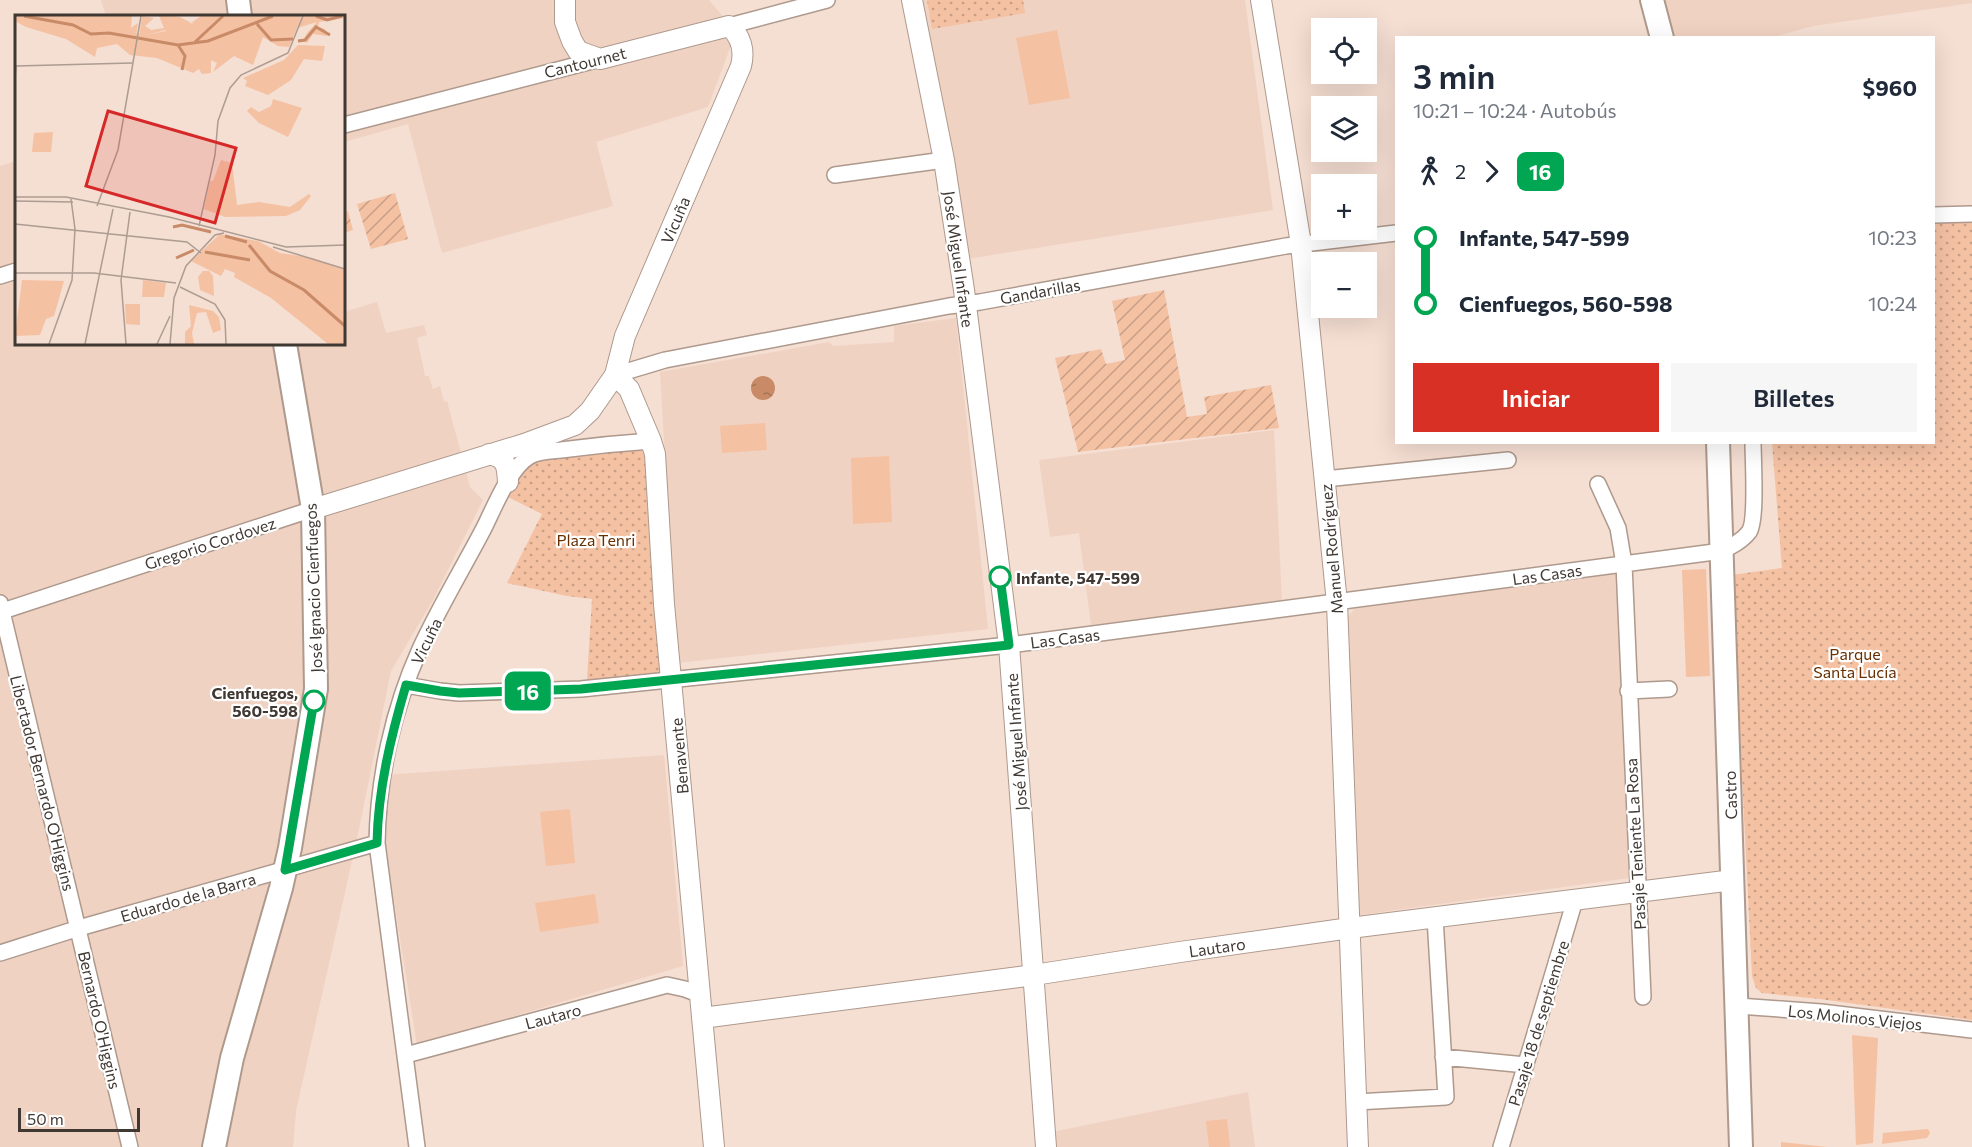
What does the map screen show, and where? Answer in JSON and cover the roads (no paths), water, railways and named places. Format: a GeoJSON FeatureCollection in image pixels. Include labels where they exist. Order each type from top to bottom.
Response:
{"type":"FeatureCollection","features":[{"type":"Feature","properties":{"kind":"main road"},"geometry":{"type":"LineString","coordinates":[[238,0],[240,15]]}},
{"type":"Feature","properties":{"kind":"main road"},"geometry":{"type":"LineString","coordinates":[[1652,0],[1661,36]]}},
{"type":"Feature","properties":{"kind":"main road","name":"José Ignacio Cienfuegos"},"geometry":{"type":"LineString","coordinates":[[214,1147],[229,1068],[277,906],[316,689],[313,509],[285,345]]}},
{"type":"Feature","properties":{"kind":"main road","name":"Castro"},"geometry":{"type":"LineString","coordinates":[[1718,444],[1741,1147]]}},
{"type":"Feature","properties":{"kind":"street"},"geometry":{"type":"LineString","coordinates":[[565,0],[565,21],[578,51],[600,58]]}},
{"type":"Feature","properties":{"kind":"street","name":"Cantournet"},"geometry":{"type":"LineString","coordinates":[[345,125],[827,0]]}},
{"type":"Feature","properties":{"kind":"street","name":"José Miguel Infante"},"geometry":{"type":"LineString","coordinates":[[912,0],[945,160],[966,303],[1009,645],[1046,1147]]}},
{"type":"Feature","properties":{"kind":"street","name":"Manuel Rodríguez"},"geometry":{"type":"LineString","coordinates":[[1260,0],[1300,244],[1337,603],[1358,1147]]}},
{"type":"Feature","properties":{"kind":"street","name":"Vicuña"},"geometry":{"type":"LineString","coordinates":[[524,444],[575,425],[590,411],[615,375],[626,336],[741,66],[744,55],[742,47],[736,32],[729,26]]}},
{"type":"Feature","properties":{"kind":"street"},"geometry":{"type":"LineString","coordinates":[[835,175],[945,160]]}},
{"type":"Feature","properties":{"kind":"street"},"geometry":{"type":"LineString","coordinates":[[1935,215],[1972,214]]}},
{"type":"Feature","properties":{"kind":"street","name":"Gandarillas"},"geometry":{"type":"LineString","coordinates":[[615,375],[665,360],[966,303],[1300,244],[1395,232]]}},
{"type":"Feature","properties":{"kind":"street"},"geometry":{"type":"LineString","coordinates":[[0,276],[15,271]]}},
{"type":"Feature","properties":{"kind":"street","name":"Benavente"},"geometry":{"type":"LineString","coordinates":[[615,375],[629,390],[651,441],[656,472],[664,604],[714,1147]]}},
{"type":"Feature","properties":{"kind":"street","name":"Vicuña"},"geometry":{"type":"LineString","coordinates":[[417,1147],[377,843],[377,813],[380,796],[393,729],[406,685],[421,648],[508,482],[528,457],[538,453],[651,441]]}},
{"type":"Feature","properties":{"kind":"street","name":"Gregorio Cordovez"},"geometry":{"type":"LineString","coordinates":[[1,609],[524,444]]}},
{"type":"Feature","properties":{"kind":"street"},"geometry":{"type":"LineString","coordinates":[[1722,551],[1738,543],[1750,530],[1753,510],[1753,444]]}},
{"type":"Feature","properties":{"kind":"street"},"geometry":{"type":"LineString","coordinates":[[489,454],[500,456],[507,466],[508,482]]}},
{"type":"Feature","properties":{"kind":"street"},"geometry":{"type":"LineString","coordinates":[[1325,479],[1508,460]]}},
{"type":"Feature","properties":{"kind":"street","name":"Pasaje Teniente La Rosa"},"geometry":{"type":"LineString","coordinates":[[1598,483],[1618,528],[1624,564],[1643,997]]}},
{"type":"Feature","properties":{"kind":"street","name":"Las Casas"},"geometry":{"type":"LineString","coordinates":[[406,685],[459,693],[581,689],[672,681],[1009,645],[1722,551]]}},
{"type":"Feature","properties":{"kind":"street","name":"Libertador Bernardo O'Higgins"},"geometry":{"type":"LineString","coordinates":[[1,609],[79,928]]}},
{"type":"Feature","properties":{"kind":"street"},"geometry":{"type":"LineString","coordinates":[[1628,691],[1669,689]]}},
{"type":"Feature","properties":{"kind":"street","name":"Eduardo de la Barra"},"geometry":{"type":"LineString","coordinates":[[0,953],[79,928],[377,843]]}},
{"type":"Feature","properties":{"kind":"street","name":"Lautaro"},"geometry":{"type":"LineString","coordinates":[[702,1018],[1034,975],[1350,928],[1733,879]]}},
{"type":"Feature","properties":{"kind":"street","name":"Pasaje 18 de septiembre"},"geometry":{"type":"LineString","coordinates":[[1501,1147],[1575,900]]}},
{"type":"Feature","properties":{"kind":"street"},"geometry":{"type":"LineString","coordinates":[[1356,1102],[1446,1097],[1435,918]]}},
{"type":"Feature","properties":{"kind":"street","name":"Bernardo O'Higgins"},"geometry":{"type":"LineString","coordinates":[[79,928],[130,1147]]}},
{"type":"Feature","properties":{"kind":"street","name":"Lautaro"},"geometry":{"type":"LineString","coordinates":[[406,1055],[668,985],[700,995]]}},
{"type":"Feature","properties":{"kind":"street","name":"Los Molinos Viejos"},"geometry":{"type":"LineString","coordinates":[[1737,1006],[1821,1012],[1972,1030]]}},
{"type":"Feature","properties":{"kind":"street"},"geometry":{"type":"LineString","coordinates":[[1443,1057],[1526,1065]]}},
{"type":"Feature","properties":{"kind":"water"},"geometry":{"type":"Polygon","coordinates":[[[763,376],[771,380],[775,388],[771,396],[763,400],[755,396],[751,388],[755,380],[763,376]]]}},
{"type":"Feature","properties":{"kind":"place","name":"Infante, 547-599"},"geometry":{"type":"Point","coordinates":[1000,577]}},
{"type":"Feature","properties":{"kind":"place","name":"Cienfuegos, 560-598"},"geometry":{"type":"Point","coordinates":[314,701]}},
{"type":"Feature","properties":{"kind":"park label","name":"Plaza Tenri"},"geometry":{"type":"Point","coordinates":[596,539]}},
{"type":"Feature","properties":{"kind":"park label","name":"Parque Santa Lucía"},"geometry":{"type":"Point","coordinates":[1855,662]}}]}
